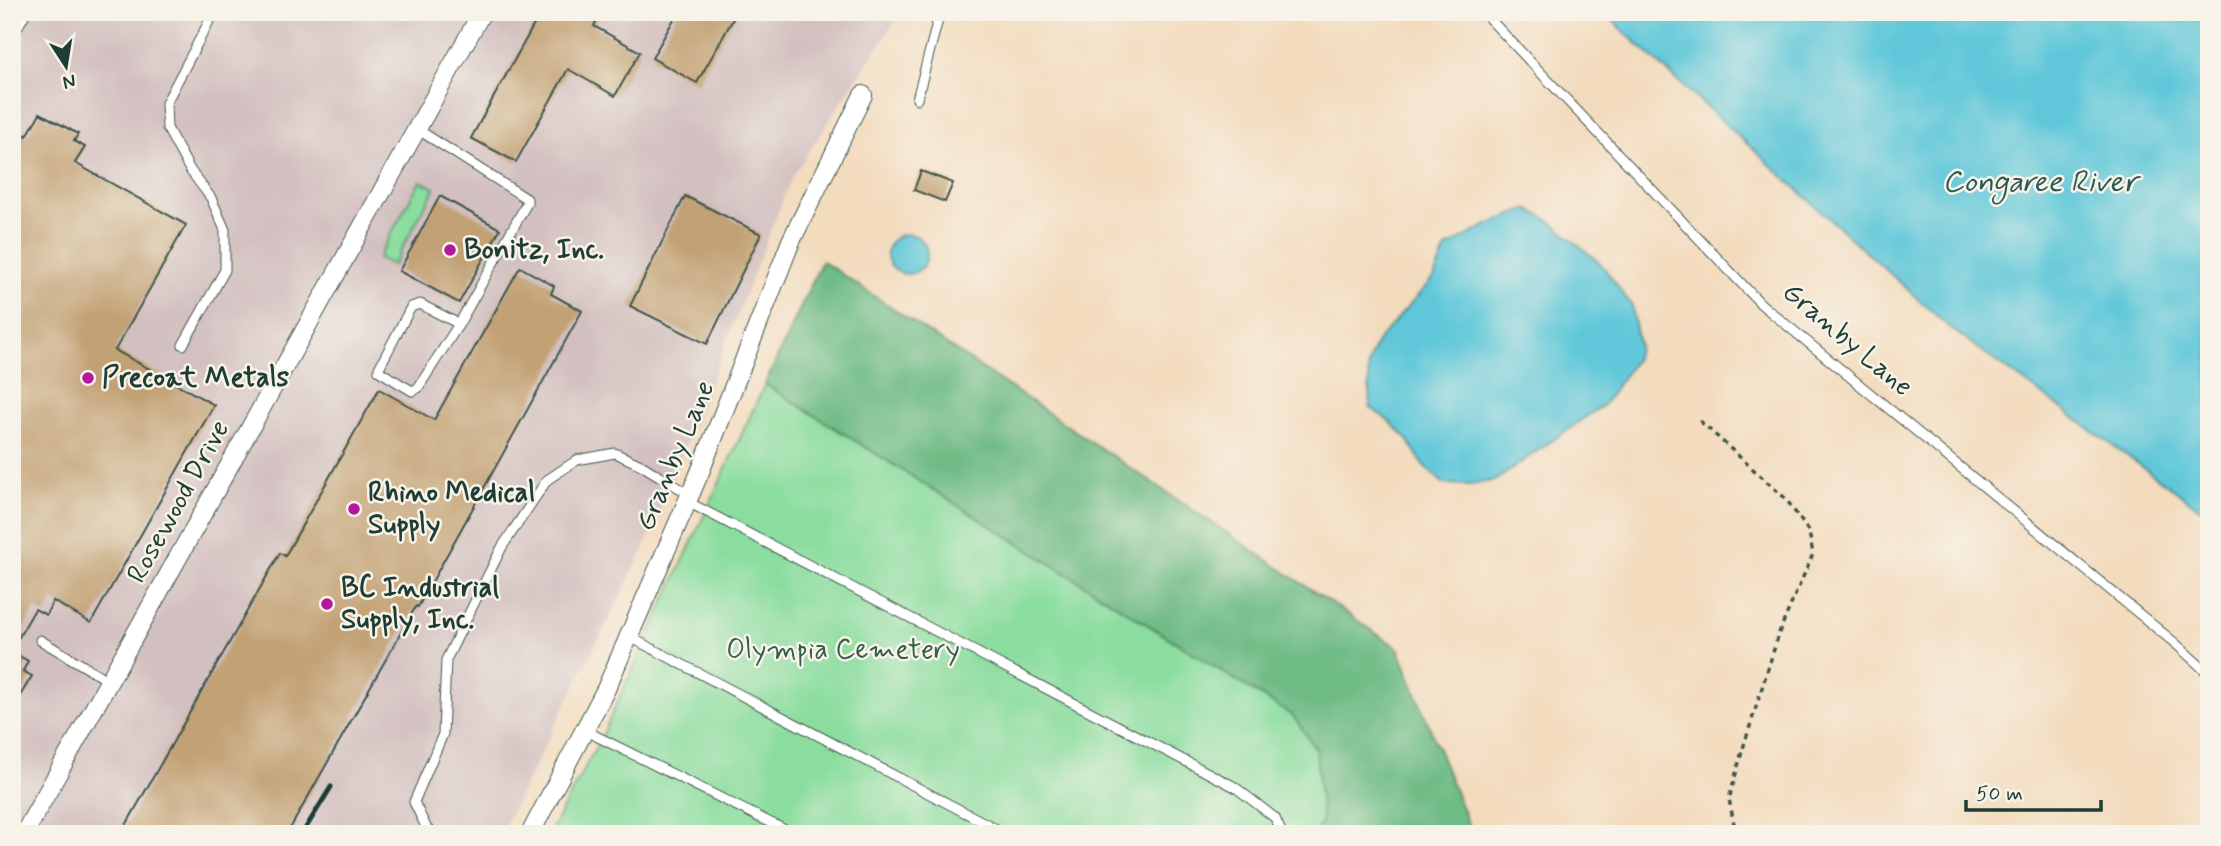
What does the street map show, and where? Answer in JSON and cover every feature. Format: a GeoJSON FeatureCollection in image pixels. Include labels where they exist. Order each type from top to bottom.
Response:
{"type":"FeatureCollection","features":[{"type":"Feature","properties":{"kind":"street","name":"Rosewood Drive"},"geometry":{"type":"LineString","coordinates":[[24,834],[482,12]]}},
{"type":"Feature","properties":{"kind":"street","name":"Granby Lane"},"geometry":{"type":"LineString","coordinates":[[530,834],[606,689],[700,472],[791,241],[863,95]]}},
{"type":"Feature","properties":{"kind":"lane"},"geometry":{"type":"LineString","coordinates":[[12,37],[26,12]]}},
{"type":"Feature","properties":{"kind":"lane"},"geometry":{"type":"LineString","coordinates":[[183,345],[225,270],[225,230],[211,198],[190,170],[167,128],[166,103],[214,12]]}},
{"type":"Feature","properties":{"kind":"lane"},"geometry":{"type":"LineString","coordinates":[[916,99],[940,12]]}},
{"type":"Feature","properties":{"kind":"lane","name":"Granby Lane"},"geometry":{"type":"LineString","coordinates":[[1483,12],[1761,304],[2176,644],[2209,674]]}},
{"type":"Feature","properties":{"kind":"lane"},"geometry":{"type":"LineString","coordinates":[[417,129],[527,200],[527,204],[459,324],[415,390],[412,391],[379,371],[411,307],[415,304],[459,324]]}},
{"type":"Feature","properties":{"kind":"lane"},"geometry":{"type":"LineString","coordinates":[[435,834],[427,829],[414,802],[443,734],[446,660],[502,547],[547,481],[577,460],[615,453],[640,465],[688,497],[1235,787],[1275,818],[1282,834]]}},
{"type":"Feature","properties":{"kind":"lane"},"geometry":{"type":"LineString","coordinates":[[628,636],[1006,834]]}},
{"type":"Feature","properties":{"kind":"lane"},"geometry":{"type":"LineString","coordinates":[[40,640],[108,681]]}},
{"type":"Feature","properties":{"kind":"lane"},"geometry":{"type":"LineString","coordinates":[[584,730],[793,834]]}},
{"type":"Feature","properties":{"kind":"path"},"geometry":{"type":"LineString","coordinates":[[1700,421],[1786,499],[1809,532],[1813,554],[1780,631],[1741,755],[1729,799],[1736,834]]}},
{"type":"Feature","properties":{"kind":"shaded area"},"geometry":{"type":"Polygon","coordinates":[[[12,12],[901,12],[791,179],[645,547],[500,834],[12,834],[12,12]]]}},
{"type":"Feature","properties":{"kind":"green space"},"geometry":{"type":"Polygon","coordinates":[[[420,181],[435,188],[393,265],[378,258],[420,181]]]}},
{"type":"Feature","properties":{"kind":"green space"},"geometry":{"type":"Polygon","coordinates":[[[822,261],[1398,648],[1472,834],[1315,834],[1322,820],[1316,749],[1293,716],[765,384],[822,261]]]}},
{"type":"Feature","properties":{"kind":"green space","name":"Olympia Cemetery"},"geometry":{"type":"Polygon","coordinates":[[[765,384],[1293,716],[1316,749],[1322,820],[1315,834],[549,834],[601,738],[765,384]]]}},
{"type":"Feature","properties":{"kind":"water","name":"Congaree River"},"geometry":{"type":"Polygon","coordinates":[[[1606,12],[2209,12],[2209,515],[1950,328],[1624,32],[1606,12]]]}},
{"type":"Feature","properties":{"kind":"water"},"geometry":{"type":"Polygon","coordinates":[[[1527,209],[1549,220],[1601,264],[1632,306],[1639,346],[1635,360],[1603,405],[1496,480],[1471,485],[1444,484],[1424,466],[1408,440],[1370,407],[1368,363],[1377,342],[1434,277],[1446,248],[1487,225],[1527,209]]]}},
{"type":"Feature","properties":{"kind":"water"},"geometry":{"type":"Polygon","coordinates":[[[907,234],[921,240],[927,254],[921,268],[907,274],[893,268],[887,254],[893,240],[907,234]]]}},
{"type":"Feature","properties":{"kind":"building"},"geometry":{"type":"Polygon","coordinates":[[[541,12],[601,12],[594,26],[640,52],[615,96],[568,69],[516,162],[471,138],[541,12]]]}},
{"type":"Feature","properties":{"kind":"building"},"geometry":{"type":"Polygon","coordinates":[[[678,12],[737,12],[697,83],[652,58],[678,12]]]}},
{"type":"Feature","properties":{"kind":"building","name":"Precoat Metals"},"geometry":{"type":"Polygon","coordinates":[[[40,113],[78,134],[74,141],[85,147],[75,163],[186,225],[115,350],[214,405],[91,623],[53,601],[46,615],[35,609],[12,649],[12,128],[27,136],[40,113]]]}},
{"type":"Feature","properties":{"kind":"building"},"geometry":{"type":"Polygon","coordinates":[[[921,171],[953,183],[945,202],[914,190],[921,171]]]}},
{"type":"Feature","properties":{"kind":"building","name":"Bonitz, Inc."},"geometry":{"type":"Polygon","coordinates":[[[440,196],[500,229],[459,303],[399,271],[440,196]]]}},
{"type":"Feature","properties":{"kind":"building"},"geometry":{"type":"Polygon","coordinates":[[[685,196],[761,234],[707,344],[630,306],[685,196]]]}},
{"type":"Feature","properties":{"kind":"building"},"geometry":{"type":"Polygon","coordinates":[[[520,267],[554,286],[551,294],[582,311],[418,607],[416,606],[287,834],[121,834],[280,553],[285,556],[379,389],[434,420],[520,267]]]}},
{"type":"Feature","properties":{"kind":"building"},"geometry":{"type":"Polygon","coordinates":[[[12,652],[28,661],[23,671],[32,676],[12,709],[12,652]]]}},
{"type":"Feature","properties":{"kind":"railway"},"geometry":{"type":"LineString","coordinates":[[302,834],[331,787]]}},
{"type":"Feature","properties":{"kind":"place","name":"Bonitz, Inc."},"geometry":{"type":"Point","coordinates":[450,250]}},
{"type":"Feature","properties":{"kind":"place","name":"Precoat Metals"},"geometry":{"type":"Point","coordinates":[88,378]}},
{"type":"Feature","properties":{"kind":"place","name":"Rhino Medical Supply"},"geometry":{"type":"Point","coordinates":[354,509]}},
{"type":"Feature","properties":{"kind":"place","name":"BC Industrial Supply, Inc."},"geometry":{"type":"Point","coordinates":[327,604]}}]}
